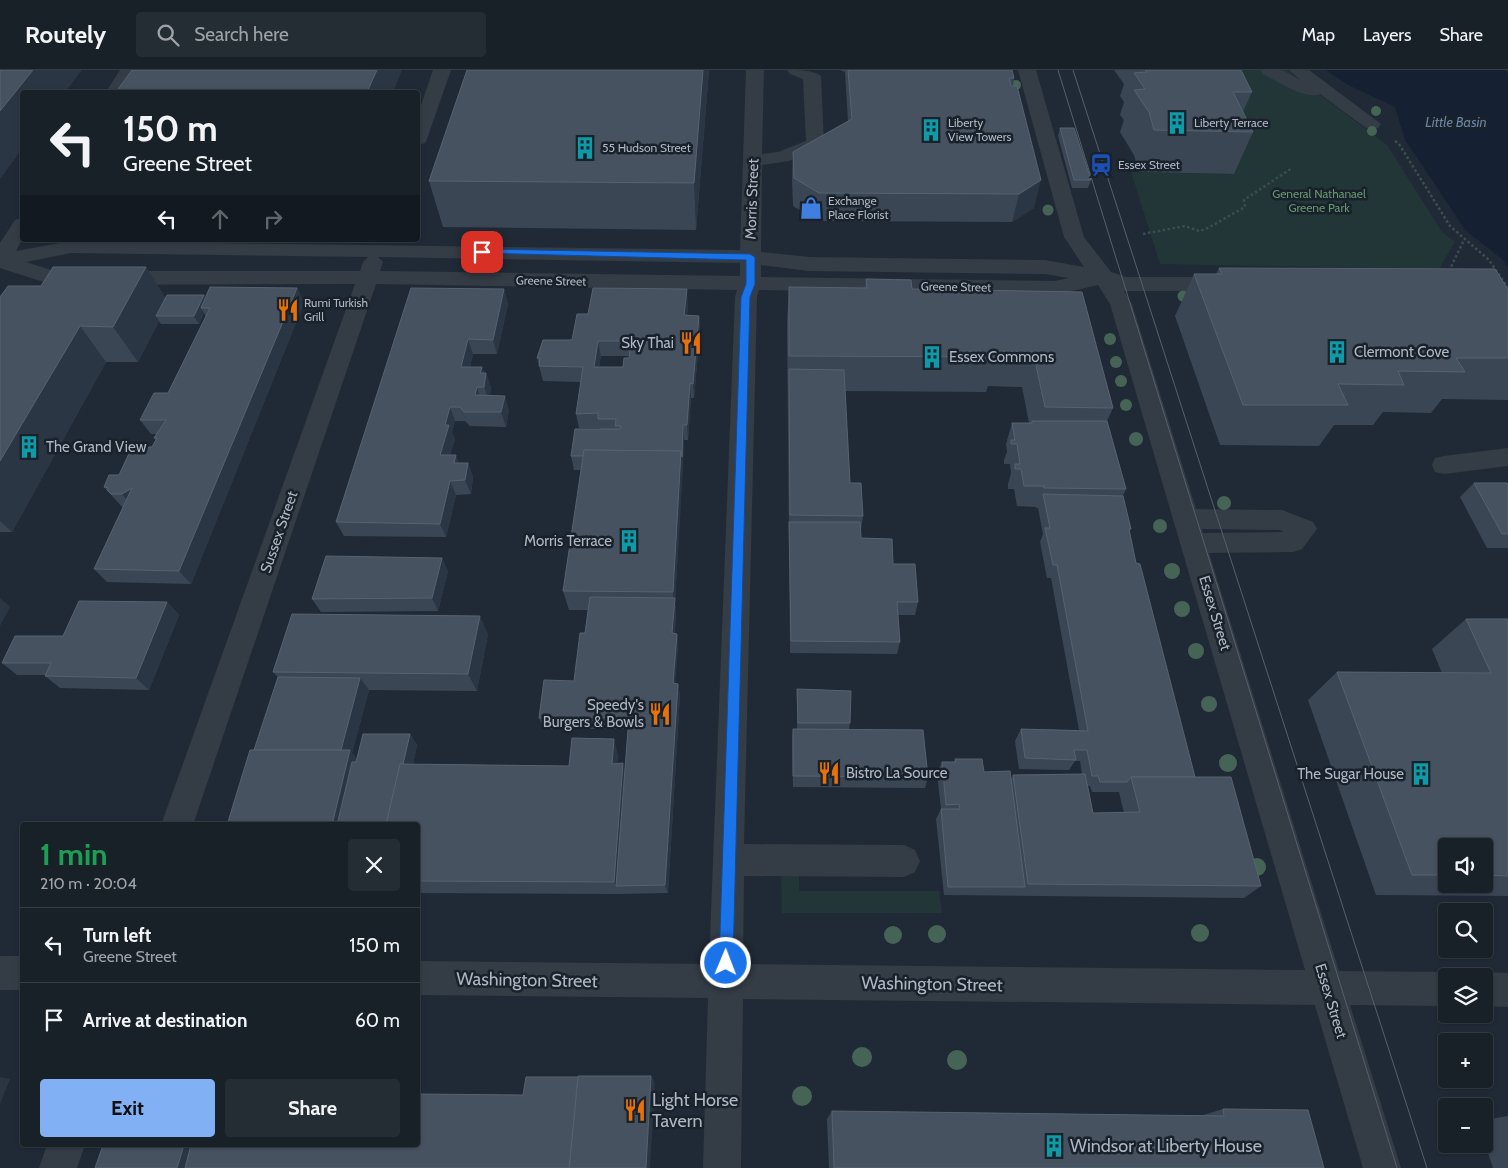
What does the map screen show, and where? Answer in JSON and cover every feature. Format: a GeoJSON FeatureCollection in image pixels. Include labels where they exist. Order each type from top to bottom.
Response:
{"type":"FeatureCollection","features":[{"type":"Feature","properties":{"kind":"street"},"geometry":{"type":"LineString","coordinates":[[115,90],[129,70]]}},
{"type":"Feature","properties":{"kind":"street"},"geometry":{"type":"LineString","coordinates":[[420,133],[442,70]]}},
{"type":"Feature","properties":{"kind":"street","name":"Morris Street"},"geometry":{"type":"LineString","coordinates":[[722,1168],[728,860],[746,297],[750,271],[755,70]]}},
{"type":"Feature","properties":{"kind":"street"},"geometry":{"type":"LineString","coordinates":[[753,161],[782,157],[815,144],[812,76],[796,70]]}},
{"type":"Feature","properties":{"kind":"street","name":"Essex Street"},"geometry":{"type":"LineString","coordinates":[[1028,70],[1071,229],[1080,248],[1121,304],[1382,1168]]}},
{"type":"Feature","properties":{"kind":"street"},"geometry":{"type":"LineString","coordinates":[[1269,70],[1295,84],[1338,101]]}},
{"type":"Feature","properties":{"kind":"street"},"geometry":{"type":"LineString","coordinates":[[1298,70],[1372,124]]}},
{"type":"Feature","properties":{"kind":"street"},"geometry":{"type":"LineString","coordinates":[[0,260],[20,227]]}},
{"type":"Feature","properties":{"kind":"street","name":"Greene Street"},"geometry":{"type":"LineString","coordinates":[[0,260],[71,247],[380,245],[750,271],[1055,288],[1103,277],[1125,284],[1247,284]]}},
{"type":"Feature","properties":{"kind":"street","name":"Sussex Street"},"geometry":{"type":"LineString","coordinates":[[178,822],[367,277],[380,245]]}},
{"type":"Feature","properties":{"kind":"street","name":"Greene Street"},"geometry":{"type":"LineString","coordinates":[[0,260],[53,278],[367,277],[750,271]]}},
{"type":"Feature","properties":{"kind":"street"},"geometry":{"type":"LineString","coordinates":[[1444,465],[1508,457]]}},
{"type":"Feature","properties":{"kind":"street"},"geometry":{"type":"LineString","coordinates":[[728,860],[904,860]]}},
{"type":"Feature","properties":{"kind":"street"},"geometry":{"type":"LineString","coordinates":[[0,973],[20,973]]}},
{"type":"Feature","properties":{"kind":"street","name":"Washington Street"},"geometry":{"type":"LineString","coordinates":[[420,978],[1438,989]]}},
{"type":"Feature","properties":{"kind":"street"},"geometry":{"type":"LineString","coordinates":[[1493,990],[1508,990]]}},
{"type":"Feature","properties":{"kind":"street"},"geometry":{"type":"LineString","coordinates":[[58,1168],[65,1147]]}},
{"type":"Feature","properties":{"kind":"path"},"geometry":{"type":"LineString","coordinates":[[1372,124],[1399,144],[1450,226],[1489,260],[1508,288]]}},
{"type":"Feature","properties":{"kind":"path"},"geometry":{"type":"LineString","coordinates":[[1143,234],[1185,226],[1199,231],[1206,229],[1246,206],[1244,200],[1292,168]]}},
{"type":"Feature","properties":{"kind":"path"},"geometry":{"type":"LineString","coordinates":[[1449,272],[1464,240]]}},
{"type":"Feature","properties":{"kind":"green space","name":"General Nathanael Greene Park"},"geometry":{"type":"Polygon","coordinates":[[[1206,70],[1287,70],[1387,145],[1442,232],[1455,242],[1439,269],[1160,264],[1131,172],[1234,174],[1206,70]]]}},
{"type":"Feature","properties":{"kind":"green space"},"geometry":{"type":"Polygon","coordinates":[[[781,872],[799,872],[799,891],[939,891],[942,913],[782,913],[781,872]]]}},
{"type":"Feature","properties":{"kind":"water","name":"Little Basin"},"geometry":{"type":"Polygon","coordinates":[[[1326,70],[1505,70],[1508,74],[1508,268],[1503,260],[1465,230],[1405,140],[1395,107],[1348,85],[1326,70]]]}},
{"type":"Feature","properties":{"kind":"building"},"geometry":{"type":"Polygon","coordinates":[[[0,70],[33,70],[0,111],[0,70]]]}},
{"type":"Feature","properties":{"kind":"building"},"geometry":{"type":"Polygon","coordinates":[[[132,70],[377,70],[368,90],[117,90],[132,70]]]}},
{"type":"Feature","properties":{"kind":"building","name":"55 Hudson Street"},"geometry":{"type":"Polygon","coordinates":[[[467,70],[703,70],[694,183],[429,181],[467,70]]]}},
{"type":"Feature","properties":{"kind":"building","name":"Liberty View Towers"},"geometry":{"type":"Polygon","coordinates":[[[848,70],[1012,70],[1014,78],[1009,78],[1011,86],[1017,86],[1041,180],[1019,194],[819,193],[794,178],[793,152],[852,119],[848,70]]]}},
{"type":"Feature","properties":{"kind":"building"},"geometry":{"type":"Polygon","coordinates":[[[1145,70],[1241,70],[1252,92],[1233,92],[1253,132],[1154,130],[1149,112],[1134,90],[1145,89],[1134,73],[1147,72],[1145,70]]]}},
{"type":"Feature","properties":{"kind":"building"},"geometry":{"type":"Polygon","coordinates":[[[1060,128],[1074,128],[1091,180],[1074,180],[1060,128]]]}},
{"type":"Feature","properties":{"kind":"building"},"geometry":{"type":"Polygon","coordinates":[[[53,267],[146,267],[113,327],[80,326],[0,461],[0,297],[8,286],[41,286],[53,267]]]}},
{"type":"Feature","properties":{"kind":"building"},"geometry":{"type":"Polygon","coordinates":[[[1219,268],[1495,269],[1508,289],[1508,358],[1456,358],[1465,372],[1398,371],[1404,385],[1338,384],[1348,405],[1243,405],[1194,274],[1222,274],[1219,268]]]}},
{"type":"Feature","properties":{"kind":"building"},"geometry":{"type":"Polygon","coordinates":[[[866,279],[911,280],[912,289],[1082,292],[1113,408],[1045,407],[1033,352],[995,351],[996,357],[789,356],[789,287],[867,288],[866,279]]]}},
{"type":"Feature","properties":{"kind":"building"},"geometry":{"type":"Polygon","coordinates":[[[210,287],[297,288],[179,571],[94,569],[132,488],[122,494],[111,494],[107,490],[108,488],[104,487],[109,475],[119,475],[132,447],[152,447],[157,438],[154,438],[166,420],[140,420],[154,393],[168,393],[210,308],[201,308],[210,287]]]}},
{"type":"Feature","properties":{"kind":"building"},"geometry":{"type":"Polygon","coordinates":[[[411,288],[504,289],[493,340],[468,339],[461,367],[482,367],[480,373],[486,373],[484,387],[477,387],[475,395],[505,396],[501,412],[464,412],[460,407],[450,407],[445,425],[449,425],[440,455],[456,455],[454,463],[468,463],[465,480],[450,481],[440,524],[336,522],[411,288]]]}},
{"type":"Feature","properties":{"kind":"building"},"geometry":{"type":"Polygon","coordinates":[[[593,288],[687,289],[684,315],[699,316],[693,384],[690,383],[687,425],[683,425],[682,457],[681,451],[584,450],[583,456],[571,456],[575,429],[620,429],[621,426],[615,426],[616,419],[598,419],[598,413],[576,414],[583,367],[539,366],[540,358],[537,358],[543,340],[572,340],[577,314],[588,314],[593,288]],[[598,341],[594,367],[623,367],[624,358],[629,358],[630,350],[640,349],[640,341],[598,341]]]}},
{"type":"Feature","properties":{"kind":"building"},"geometry":{"type":"Polygon","coordinates":[[[167,295],[204,295],[194,316],[156,316],[167,295]]]}},
{"type":"Feature","properties":{"kind":"building"},"geometry":{"type":"Polygon","coordinates":[[[789,369],[844,370],[850,483],[861,483],[863,516],[790,515],[789,369]]]}},
{"type":"Feature","properties":{"kind":"building"},"geometry":{"type":"Polygon","coordinates":[[[1032,421],[1107,421],[1126,489],[1024,486],[1021,469],[1015,469],[1015,464],[1020,464],[1017,444],[1011,444],[1011,440],[1015,440],[1012,423],[1032,423],[1032,421]]]}},
{"type":"Feature","properties":{"kind":"building","name":"Morris Terrace"},"geometry":{"type":"Polygon","coordinates":[[[584,450],[681,451],[673,592],[563,591],[584,450]]]}},
{"type":"Feature","properties":{"kind":"building"},"geometry":{"type":"Polygon","coordinates":[[[1474,483],[1508,484],[1508,534],[1502,534],[1474,483]]]}},
{"type":"Feature","properties":{"kind":"building"},"geometry":{"type":"Polygon","coordinates":[[[1043,494],[1123,496],[1131,529],[1129,529],[1136,563],[1140,564],[1195,777],[1131,777],[1127,782],[1100,782],[1098,776],[1092,776],[1087,750],[1074,750],[1076,760],[1025,758],[1021,729],[1088,731],[1057,565],[1053,565],[1045,528],[1050,528],[1043,494]]]}},
{"type":"Feature","properties":{"kind":"building"},"geometry":{"type":"Polygon","coordinates":[[[789,522],[860,522],[861,538],[892,539],[893,564],[915,564],[918,602],[897,602],[900,642],[791,641],[789,522]]]}},
{"type":"Feature","properties":{"kind":"building"},"geometry":{"type":"Polygon","coordinates":[[[326,556],[442,558],[432,598],[312,599],[326,556]]]}},
{"type":"Feature","properties":{"kind":"building"},"geometry":{"type":"Polygon","coordinates":[[[590,597],[675,598],[672,633],[677,634],[673,683],[678,684],[665,885],[616,886],[629,717],[539,718],[544,680],[574,681],[580,633],[585,633],[590,597]]]}},
{"type":"Feature","properties":{"kind":"building"},"geometry":{"type":"Polygon","coordinates":[[[79,601],[167,602],[136,678],[45,676],[51,663],[2,663],[15,636],[63,636],[79,601]]]}},
{"type":"Feature","properties":{"kind":"building"},"geometry":{"type":"Polygon","coordinates":[[[292,614],[480,616],[468,674],[273,672],[292,614]]]}},
{"type":"Feature","properties":{"kind":"building","name":"The Sugar House"},"geometry":{"type":"Polygon","coordinates":[[[1466,619],[1508,619],[1508,876],[1493,875],[1493,838],[1438,838],[1438,875],[1412,875],[1337,672],[1491,673],[1466,619]]]}},
{"type":"Feature","properties":{"kind":"building"},"geometry":{"type":"Polygon","coordinates":[[[278,677],[360,678],[341,750],[254,750],[278,677]]]}},
{"type":"Feature","properties":{"kind":"building"},"geometry":{"type":"Polygon","coordinates":[[[797,689],[851,691],[850,723],[798,723],[797,689]]]}},
{"type":"Feature","properties":{"kind":"building"},"geometry":{"type":"Polygon","coordinates":[[[793,729],[923,730],[928,777],[793,776],[793,729]]]}},
{"type":"Feature","properties":{"kind":"building"},"geometry":{"type":"Polygon","coordinates":[[[363,734],[410,734],[403,764],[400,764],[387,822],[338,822],[352,762],[356,762],[363,734]]]}},
{"type":"Feature","properties":{"kind":"building"},"geometry":{"type":"Polygon","coordinates":[[[572,738],[614,739],[612,764],[623,763],[614,882],[420,881],[420,822],[387,822],[400,764],[569,766],[572,738]]]}},
{"type":"Feature","properties":{"kind":"building"},"geometry":{"type":"Polygon","coordinates":[[[250,750],[350,750],[333,822],[228,822],[250,750]]]}},
{"type":"Feature","properties":{"kind":"building"},"geometry":{"type":"Polygon","coordinates":[[[955,759],[982,759],[984,772],[1010,771],[1025,887],[948,887],[941,809],[960,809],[959,804],[946,805],[942,762],[956,762],[955,759]]]}},
{"type":"Feature","properties":{"kind":"building"},"geometry":{"type":"Polygon","coordinates":[[[1085,774],[1093,813],[1140,812],[1131,777],[1231,777],[1261,886],[1028,884],[1013,775],[1085,774]]]}},
{"type":"Feature","properties":{"kind":"building"},"geometry":{"type":"Polygon","coordinates":[[[578,1076],[651,1076],[646,1168],[569,1168],[578,1076]]]}},
{"type":"Feature","properties":{"kind":"building"},"geometry":{"type":"Polygon","coordinates":[[[526,1077],[578,1077],[569,1168],[185,1168],[190,1147],[420,1147],[420,1094],[523,1095],[526,1077]]]}},
{"type":"Feature","properties":{"kind":"building","name":"Windsor at Liberty House"},"geometry":{"type":"Polygon","coordinates":[[[1223,1109],[1308,1110],[1324,1168],[834,1168],[832,1111],[1224,1116],[1223,1109]]]}},
{"type":"Feature","properties":{"kind":"building"},"geometry":{"type":"Polygon","coordinates":[[[102,1147],[183,1147],[177,1168],[95,1168],[102,1147]]]}},
{"type":"Feature","properties":{"kind":"tram line"},"geometry":{"type":"LineString","coordinates":[[1058,70],[1397,1168]]}},
{"type":"Feature","properties":{"kind":"tram line"},"geometry":{"type":"LineString","coordinates":[[1073,70],[1427,1168]]}},
{"type":"Feature","properties":{"kind":"place","name":"Liberty Terrace"},"geometry":{"type":"Point","coordinates":[1177,123]}},
{"type":"Feature","properties":{"kind":"place","name":"Liberty View Towers"},"geometry":{"type":"Point","coordinates":[931,130]}},
{"type":"Feature","properties":{"kind":"place","name":"55 Hudson Street"},"geometry":{"type":"Point","coordinates":[585,148]}},
{"type":"Feature","properties":{"kind":"place","name":"Essex Street"},"geometry":{"type":"Point","coordinates":[1101,165]}},
{"type":"Feature","properties":{"kind":"place","name":"Exchange Place Florist"},"geometry":{"type":"Point","coordinates":[811,208]}},
{"type":"Feature","properties":{"kind":"place","name":"Rumi Turkish Grill"},"geometry":{"type":"Point","coordinates":[288,310]}},
{"type":"Feature","properties":{"kind":"place","name":"Sky Thai"},"geometry":{"type":"Point","coordinates":[691,343]}},
{"type":"Feature","properties":{"kind":"place","name":"Clermont Cove"},"geometry":{"type":"Point","coordinates":[1337,352]}},
{"type":"Feature","properties":{"kind":"place","name":"Essex Commons"},"geometry":{"type":"Point","coordinates":[932,357]}},
{"type":"Feature","properties":{"kind":"place","name":"The Grand View"},"geometry":{"type":"Point","coordinates":[29,447]}},
{"type":"Feature","properties":{"kind":"place","name":"Morris Terrace"},"geometry":{"type":"Point","coordinates":[629,541]}},
{"type":"Feature","properties":{"kind":"place","name":"Speedy's Burgers & Bowls"},"geometry":{"type":"Point","coordinates":[660,714]}},
{"type":"Feature","properties":{"kind":"place","name":"Bistro La Source"},"geometry":{"type":"Point","coordinates":[829,773]}},
{"type":"Feature","properties":{"kind":"place","name":"The Sugar House"},"geometry":{"type":"Point","coordinates":[1421,774]}},
{"type":"Feature","properties":{"kind":"place","name":"Light Horse Tavern"},"geometry":{"type":"Point","coordinates":[635,1110]}},
{"type":"Feature","properties":{"kind":"place","name":"Windsor at Liberty House"},"geometry":{"type":"Point","coordinates":[1054,1146]}},
{"type":"Feature","properties":{"kind":"route"},"geometry":{"type":"LineString","coordinates":[[482,252],[750,257],[750,284],[746,297],[726,963]]}}]}
